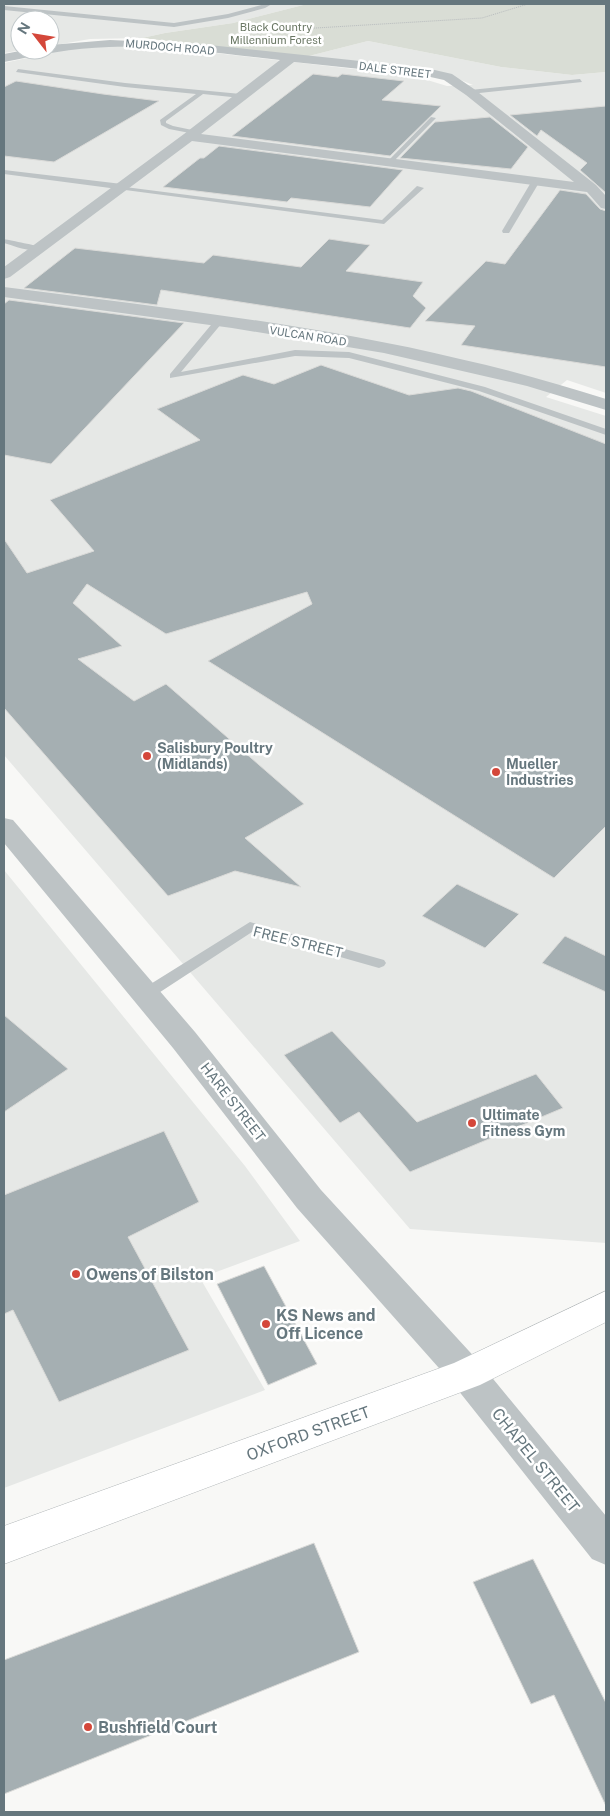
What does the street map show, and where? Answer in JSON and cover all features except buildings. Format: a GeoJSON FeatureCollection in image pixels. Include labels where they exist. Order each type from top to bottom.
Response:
{"type":"FeatureCollection","features":[{"type":"Feature","properties":{"kind":"highway","name":"OXFORD STREET"},"geometry":{"type":"LineString","coordinates":[[4,1545],[467,1374],[606,1306]]}},
{"type":"Feature","properties":{"kind":"street","name":"MURDOCH ROAD"},"geometry":{"type":"LineString","coordinates":[[60,48],[87,44],[140,43],[291,58]]}},
{"type":"Feature","properties":{"kind":"street","name":"DALE STREET"},"geometry":{"type":"LineString","coordinates":[[291,58],[426,72],[448,77],[470,92],[591,188],[606,205]]}},
{"type":"Feature","properties":{"kind":"street"},"geometry":{"type":"LineString","coordinates":[[4,274],[291,58]]}},
{"type":"Feature","properties":{"kind":"street"},"geometry":{"type":"LineString","coordinates":[[192,134],[591,188]]}},
{"type":"Feature","properties":{"kind":"street","name":"VULCAN ROAD"},"geometry":{"type":"LineString","coordinates":[[4,292],[219,321],[380,348],[479,369],[606,405]]}},
{"type":"Feature","properties":{"kind":"street"},"geometry":{"type":"LineString","coordinates":[[588,399],[606,387]]}},
{"type":"Feature","properties":{"kind":"street","name":"HARE STREET"},"geometry":{"type":"LineString","coordinates":[[4,826],[184,1040],[309,1199],[467,1374]]}},
{"type":"Feature","properties":{"kind":"street","name":"CHAPEL STREET"},"geometry":{"type":"LineString","coordinates":[[467,1374],[606,1546]]}},
{"type":"Feature","properties":{"kind":"lane"},"geometry":{"type":"LineString","coordinates":[[4,8],[174,25],[228,16],[269,4]]}},
{"type":"Feature","properties":{"kind":"lane"},"geometry":{"type":"LineString","coordinates":[[18,71],[241,96]]}},
{"type":"Feature","properties":{"kind":"lane"},"geometry":{"type":"LineString","coordinates":[[470,92],[580,80]]}},
{"type":"Feature","properties":{"kind":"lane"},"geometry":{"type":"LineString","coordinates":[[192,134],[171,128],[163,124],[163,120],[202,92]]}},
{"type":"Feature","properties":{"kind":"lane"},"geometry":{"type":"LineString","coordinates":[[390,162],[433,118]]}},
{"type":"Feature","properties":{"kind":"lane"},"geometry":{"type":"LineString","coordinates":[[4,172],[384,222],[420,188]]}},
{"type":"Feature","properties":{"kind":"lane"},"geometry":{"type":"LineString","coordinates":[[506,231],[536,181]]}},
{"type":"Feature","properties":{"kind":"lane"},"geometry":{"type":"LineString","coordinates":[[4,241],[25,247],[38,248]]}},
{"type":"Feature","properties":{"kind":"lane"},"geometry":{"type":"LineString","coordinates":[[219,321],[173,376],[295,353],[349,355],[482,389],[606,432]]}},
{"type":"Feature","properties":{"kind":"lane","name":"FREE STREET"},"geometry":{"type":"LineString","coordinates":[[146,994],[250,927],[379,963]]}},
{"type":"Feature","properties":{"kind":"path"},"geometry":{"type":"LineString","coordinates":[[260,31],[482,18],[528,4]]}},
{"type":"Feature","properties":{"kind":"shaded area"},"geometry":{"type":"Polygon","coordinates":[[[4,4],[307,4],[233,23],[142,38],[90,39],[60,44],[60,10],[10,10],[10,52],[4,53],[4,4]]]}},
{"type":"Feature","properties":{"kind":"shaded area"},"geometry":{"type":"Polygon","coordinates":[[[368,41],[501,67],[572,75],[606,72],[606,393],[567,380],[546,397],[606,416],[606,1243],[410,1229],[4,755],[4,63],[18,60],[60,60],[60,51],[68,49],[105,46],[162,47],[414,76],[447,86],[473,85],[441,72],[305,57],[368,41]]]}},
{"type":"Feature","properties":{"kind":"shaded area"},"geometry":{"type":"Polygon","coordinates":[[[4,870],[245,1166],[300,1241],[200,1278],[265,1390],[4,1488],[4,870]]]}},
{"type":"Feature","properties":{"kind":"green space","name":"Black Country Millennium Forest"},"geometry":{"type":"Polygon","coordinates":[[[307,4],[606,4],[606,72],[572,75],[501,67],[368,41],[305,57],[142,38],[233,23],[307,4]]]}},
{"type":"Feature","properties":{"kind":"place","name":"Salisbury Poultry (Midlands)"},"geometry":{"type":"Point","coordinates":[147,756]}},
{"type":"Feature","properties":{"kind":"place","name":"Mueller Industries"},"geometry":{"type":"Point","coordinates":[496,772]}},
{"type":"Feature","properties":{"kind":"place","name":"Ultimate Fitness Gym"},"geometry":{"type":"Point","coordinates":[472,1123]}},
{"type":"Feature","properties":{"kind":"place","name":"Owens of Bilston"},"geometry":{"type":"Point","coordinates":[76,1274]}},
{"type":"Feature","properties":{"kind":"place","name":"KS News and Off Licence"},"geometry":{"type":"Point","coordinates":[266,1324]}},
{"type":"Feature","properties":{"kind":"place","name":"Bushfield Court"},"geometry":{"type":"Point","coordinates":[88,1727]}}]}
